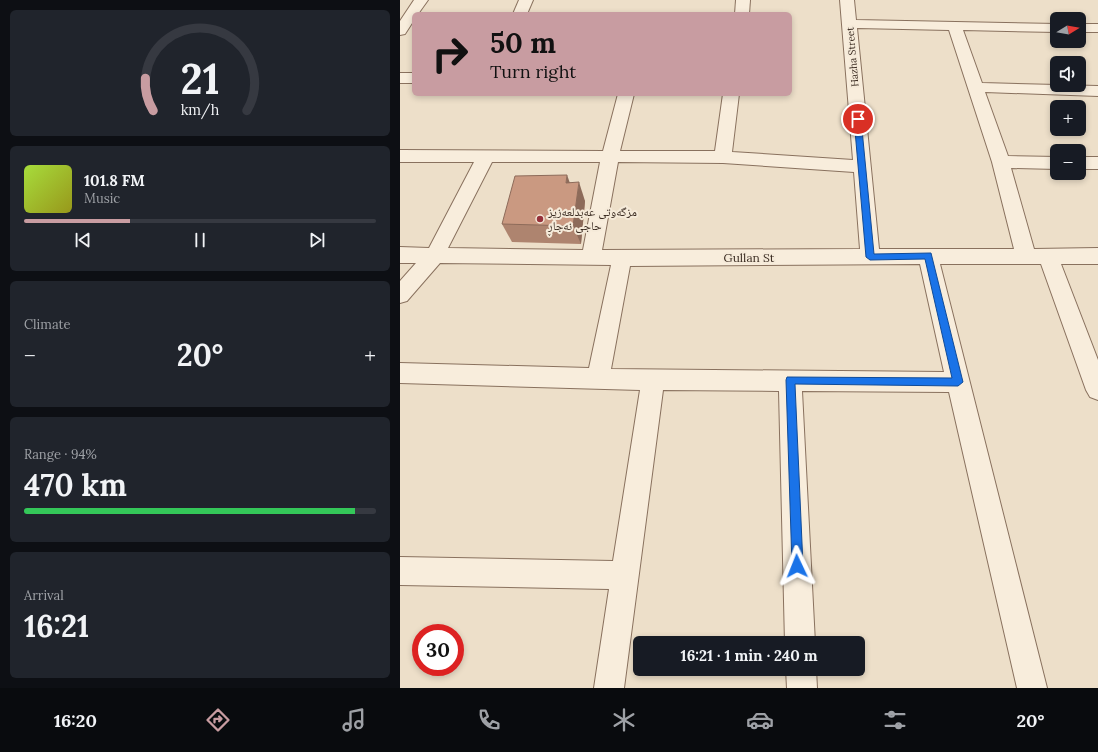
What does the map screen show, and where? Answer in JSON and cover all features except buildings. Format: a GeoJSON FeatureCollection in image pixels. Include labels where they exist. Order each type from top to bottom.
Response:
{"type":"FeatureCollection","features":[{"type":"Feature","properties":{"kind":"street"},"geometry":{"type":"LineString","coordinates":[[413,12],[421,0]]}},
{"type":"Feature","properties":{"kind":"street"},"geometry":{"type":"LineString","coordinates":[[521,12],[526,0]]}},
{"type":"Feature","properties":{"kind":"street"},"geometry":{"type":"LineString","coordinates":[[742,12],[744,0]]}},
{"type":"Feature","properties":{"kind":"street","name":"Hazha Street"},"geometry":{"type":"LineString","coordinates":[[847,0],[870,257]]}},
{"type":"Feature","properties":{"kind":"street"},"geometry":{"type":"LineString","coordinates":[[400,31],[412,13]]}},
{"type":"Feature","properties":{"kind":"street"},"geometry":{"type":"LineString","coordinates":[[849,24],[1050,28]]}},
{"type":"Feature","properties":{"kind":"street"},"geometry":{"type":"LineString","coordinates":[[955,26],[1001,162],[1026,256]]}},
{"type":"Feature","properties":{"kind":"street"},"geometry":{"type":"LineString","coordinates":[[1086,28],[1098,28]]}},
{"type":"Feature","properties":{"kind":"street"},"geometry":{"type":"LineString","coordinates":[[400,78],[412,78]]}},
{"type":"Feature","properties":{"kind":"street"},"geometry":{"type":"LineString","coordinates":[[976,87],[1098,91]]}},
{"type":"Feature","properties":{"kind":"street"},"geometry":{"type":"LineString","coordinates":[[591,257],[610,157],[625,96]]}},
{"type":"Feature","properties":{"kind":"street"},"geometry":{"type":"LineString","coordinates":[[723,157],[731,96]]}},
{"type":"Feature","properties":{"kind":"street"},"geometry":{"type":"LineString","coordinates":[[400,156],[723,157],[862,167]]}},
{"type":"Feature","properties":{"kind":"street"},"geometry":{"type":"LineString","coordinates":[[400,295],[435,255],[486,156]]}},
{"type":"Feature","properties":{"kind":"street"},"geometry":{"type":"LineString","coordinates":[[1001,162],[1050,163]]}},
{"type":"Feature","properties":{"kind":"street"},"geometry":{"type":"LineString","coordinates":[[1086,163],[1098,163]]}},
{"type":"Feature","properties":{"kind":"street","name":"Gullan St"},"geometry":{"type":"LineString","coordinates":[[400,255],[622,258],[1098,256]]}},
{"type":"Feature","properties":{"kind":"street"},"geometry":{"type":"LineString","coordinates":[[928,256],[1032,688]]}},
{"type":"Feature","properties":{"kind":"street"},"geometry":{"type":"LineString","coordinates":[[1048,256],[1098,390]]}},
{"type":"Feature","properties":{"kind":"street"},"geometry":{"type":"LineString","coordinates":[[598,378],[622,258]]}},
{"type":"Feature","properties":{"kind":"street"},"geometry":{"type":"LineString","coordinates":[[400,374],[653,380],[958,382]]}},
{"type":"Feature","properties":{"kind":"street"},"geometry":{"type":"LineString","coordinates":[[609,688],[653,380]]}},
{"type":"Feature","properties":{"kind":"street"},"geometry":{"type":"LineString","coordinates":[[790,380],[800,636]]}},
{"type":"Feature","properties":{"kind":"street"},"geometry":{"type":"LineString","coordinates":[[400,571],[624,575]]}},
{"type":"Feature","properties":{"kind":"street"},"geometry":{"type":"LineString","coordinates":[[801,676],[802,688]]}},
{"type":"Feature","properties":{"kind":"place","name":"مزگەوتی عەبدلعەزیز حاجی نەجاڕ"},"geometry":{"type":"Point","coordinates":[540,219]}},
{"type":"Feature","properties":{"kind":"route"},"geometry":{"type":"LineString","coordinates":[[797,566],[790,380],[958,382],[928,256],[870,257],[858,119]]}}]}
